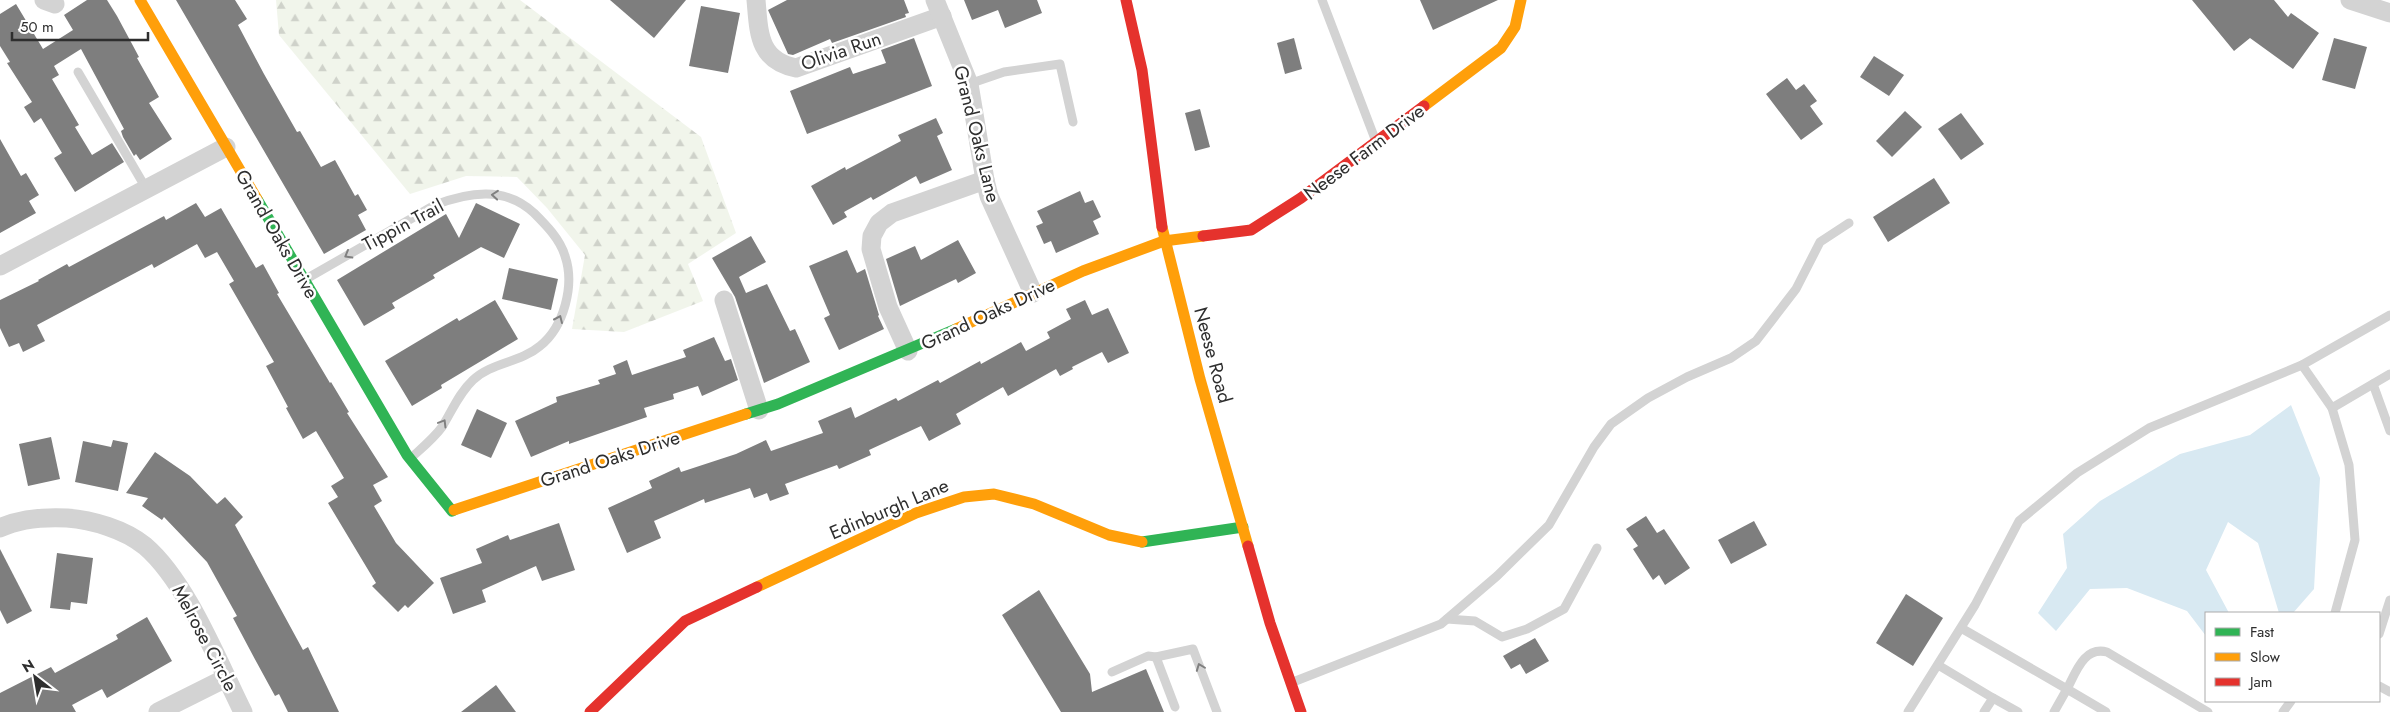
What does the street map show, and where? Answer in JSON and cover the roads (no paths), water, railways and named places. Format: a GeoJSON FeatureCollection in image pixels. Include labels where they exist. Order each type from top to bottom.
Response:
{"type":"FeatureCollection","features":[{"type":"Feature","properties":{"kind":"street","name":"Grand Oaks Drive"},"geometry":{"type":"LineString","coordinates":[[140,0],[410,459],[452,511],[759,410],[908,351],[1083,271],[1164,241]]}},
{"type":"Feature","properties":{"kind":"street","name":"Olivia Run"},"geometry":{"type":"LineString","coordinates":[[756,0],[762,42],[769,56],[783,65],[796,68],[938,8]]}},
{"type":"Feature","properties":{"kind":"street","name":"Neese Road"},"geometry":{"type":"LineString","coordinates":[[1126,0],[1142,70],[1164,241],[1186,316],[1200,379],[1270,623],[1301,712]]}},
{"type":"Feature","properties":{"kind":"street","name":"Neese Farm Drive"},"geometry":{"type":"LineString","coordinates":[[1164,241],[1251,230],[1302,198],[1501,48],[1514,28],[1521,0]]}},
{"type":"Feature","properties":{"kind":"street"},"geometry":{"type":"LineString","coordinates":[[2350,0],[2390,13]]}},
{"type":"Feature","properties":{"kind":"street","name":"Grand Oaks Lane"},"geometry":{"type":"LineString","coordinates":[[938,8],[969,84],[989,196],[1033,294]]}},
{"type":"Feature","properties":{"kind":"street"},"geometry":{"type":"LineString","coordinates":[[0,266],[226,147]]}},
{"type":"Feature","properties":{"kind":"street"},"geometry":{"type":"LineString","coordinates":[[908,351],[888,308],[871,250],[872,236],[879,223],[892,213],[985,180]]}},
{"type":"Feature","properties":{"kind":"street"},"geometry":{"type":"LineString","coordinates":[[724,300],[759,410]]}},
{"type":"Feature","properties":{"kind":"street","name":"Edinburgh Lane"},"geometry":{"type":"LineString","coordinates":[[590,712],[685,621],[916,513],[964,497],[994,494],[1034,504],[1109,535],[1144,542],[1243,527]]}},
{"type":"Feature","properties":{"kind":"street","name":"Melrose Circle"},"geometry":{"type":"LineString","coordinates":[[0,528],[9,524],[52,517],[84,520],[117,531],[144,546],[178,583],[243,712]]}},
{"type":"Feature","properties":{"kind":"street"},"geometry":{"type":"LineString","coordinates":[[158,712],[226,678]]}},
{"type":"Feature","properties":{"kind":"lane"},"geometry":{"type":"LineString","coordinates":[[1322,0],[1376,144]]}},
{"type":"Feature","properties":{"kind":"lane"},"geometry":{"type":"LineString","coordinates":[[969,84],[1004,72],[1060,64],[1073,122]]}},
{"type":"Feature","properties":{"kind":"lane"},"geometry":{"type":"LineString","coordinates":[[78,72],[147,190]]}},
{"type":"Feature","properties":{"kind":"lane","name":"Tippin Trail"},"geometry":{"type":"LineString","coordinates":[[304,280],[435,205],[456,197],[478,193],[503,195],[524,204],[556,238],[565,256],[568,273],[561,319],[551,335],[540,346],[526,355],[486,369],[474,379],[464,389],[440,429],[410,459]]}},
{"type":"Feature","properties":{"kind":"lane"},"geometry":{"type":"LineString","coordinates":[[1290,683],[1441,624],[1497,576],[1549,525],[1594,447],[1611,424],[1648,398],[1687,377],[1731,358],[1756,341],[1796,288],[1820,242],[1849,223]]}},
{"type":"Feature","properties":{"kind":"lane"},"geometry":{"type":"LineString","coordinates":[[1908,712],[1961,628],[2019,521],[2076,473],[2149,428],[2302,365],[2390,315]]}},
{"type":"Feature","properties":{"kind":"lane"},"geometry":{"type":"LineString","coordinates":[[2302,365],[2332,408],[2349,465],[2355,540],[2335,612]]}},
{"type":"Feature","properties":{"kind":"lane"},"geometry":{"type":"LineString","coordinates":[[2332,408],[2390,374]]}},
{"type":"Feature","properties":{"kind":"lane"},"geometry":{"type":"LineString","coordinates":[[2373,384],[2390,431]]}},
{"type":"Feature","properties":{"kind":"lane"},"geometry":{"type":"LineString","coordinates":[[1447,619],[1476,621],[1502,637],[1526,629],[1564,608],[1597,548]]}},
{"type":"Feature","properties":{"kind":"lane"},"geometry":{"type":"LineString","coordinates":[[2380,631],[2390,600]]}},
{"type":"Feature","properties":{"kind":"lane"},"geometry":{"type":"LineString","coordinates":[[1961,628],[2106,712]]}},
{"type":"Feature","properties":{"kind":"lane"},"geometry":{"type":"LineString","coordinates":[[2054,712],[2083,660],[2088,654],[2098,649],[2107,652],[2208,712]]}},
{"type":"Feature","properties":{"kind":"lane"},"geometry":{"type":"LineString","coordinates":[[1112,672],[1148,656],[1156,657],[1193,650],[1217,712]]}},
{"type":"Feature","properties":{"kind":"lane"},"geometry":{"type":"LineString","coordinates":[[1156,657],[1174,707]]}},
{"type":"Feature","properties":{"kind":"lane"},"geometry":{"type":"LineString","coordinates":[[1938,665],[2018,712]]}},
{"type":"Feature","properties":{"kind":"lane"},"geometry":{"type":"LineString","coordinates":[[1984,712],[1993,698]]}}]}
